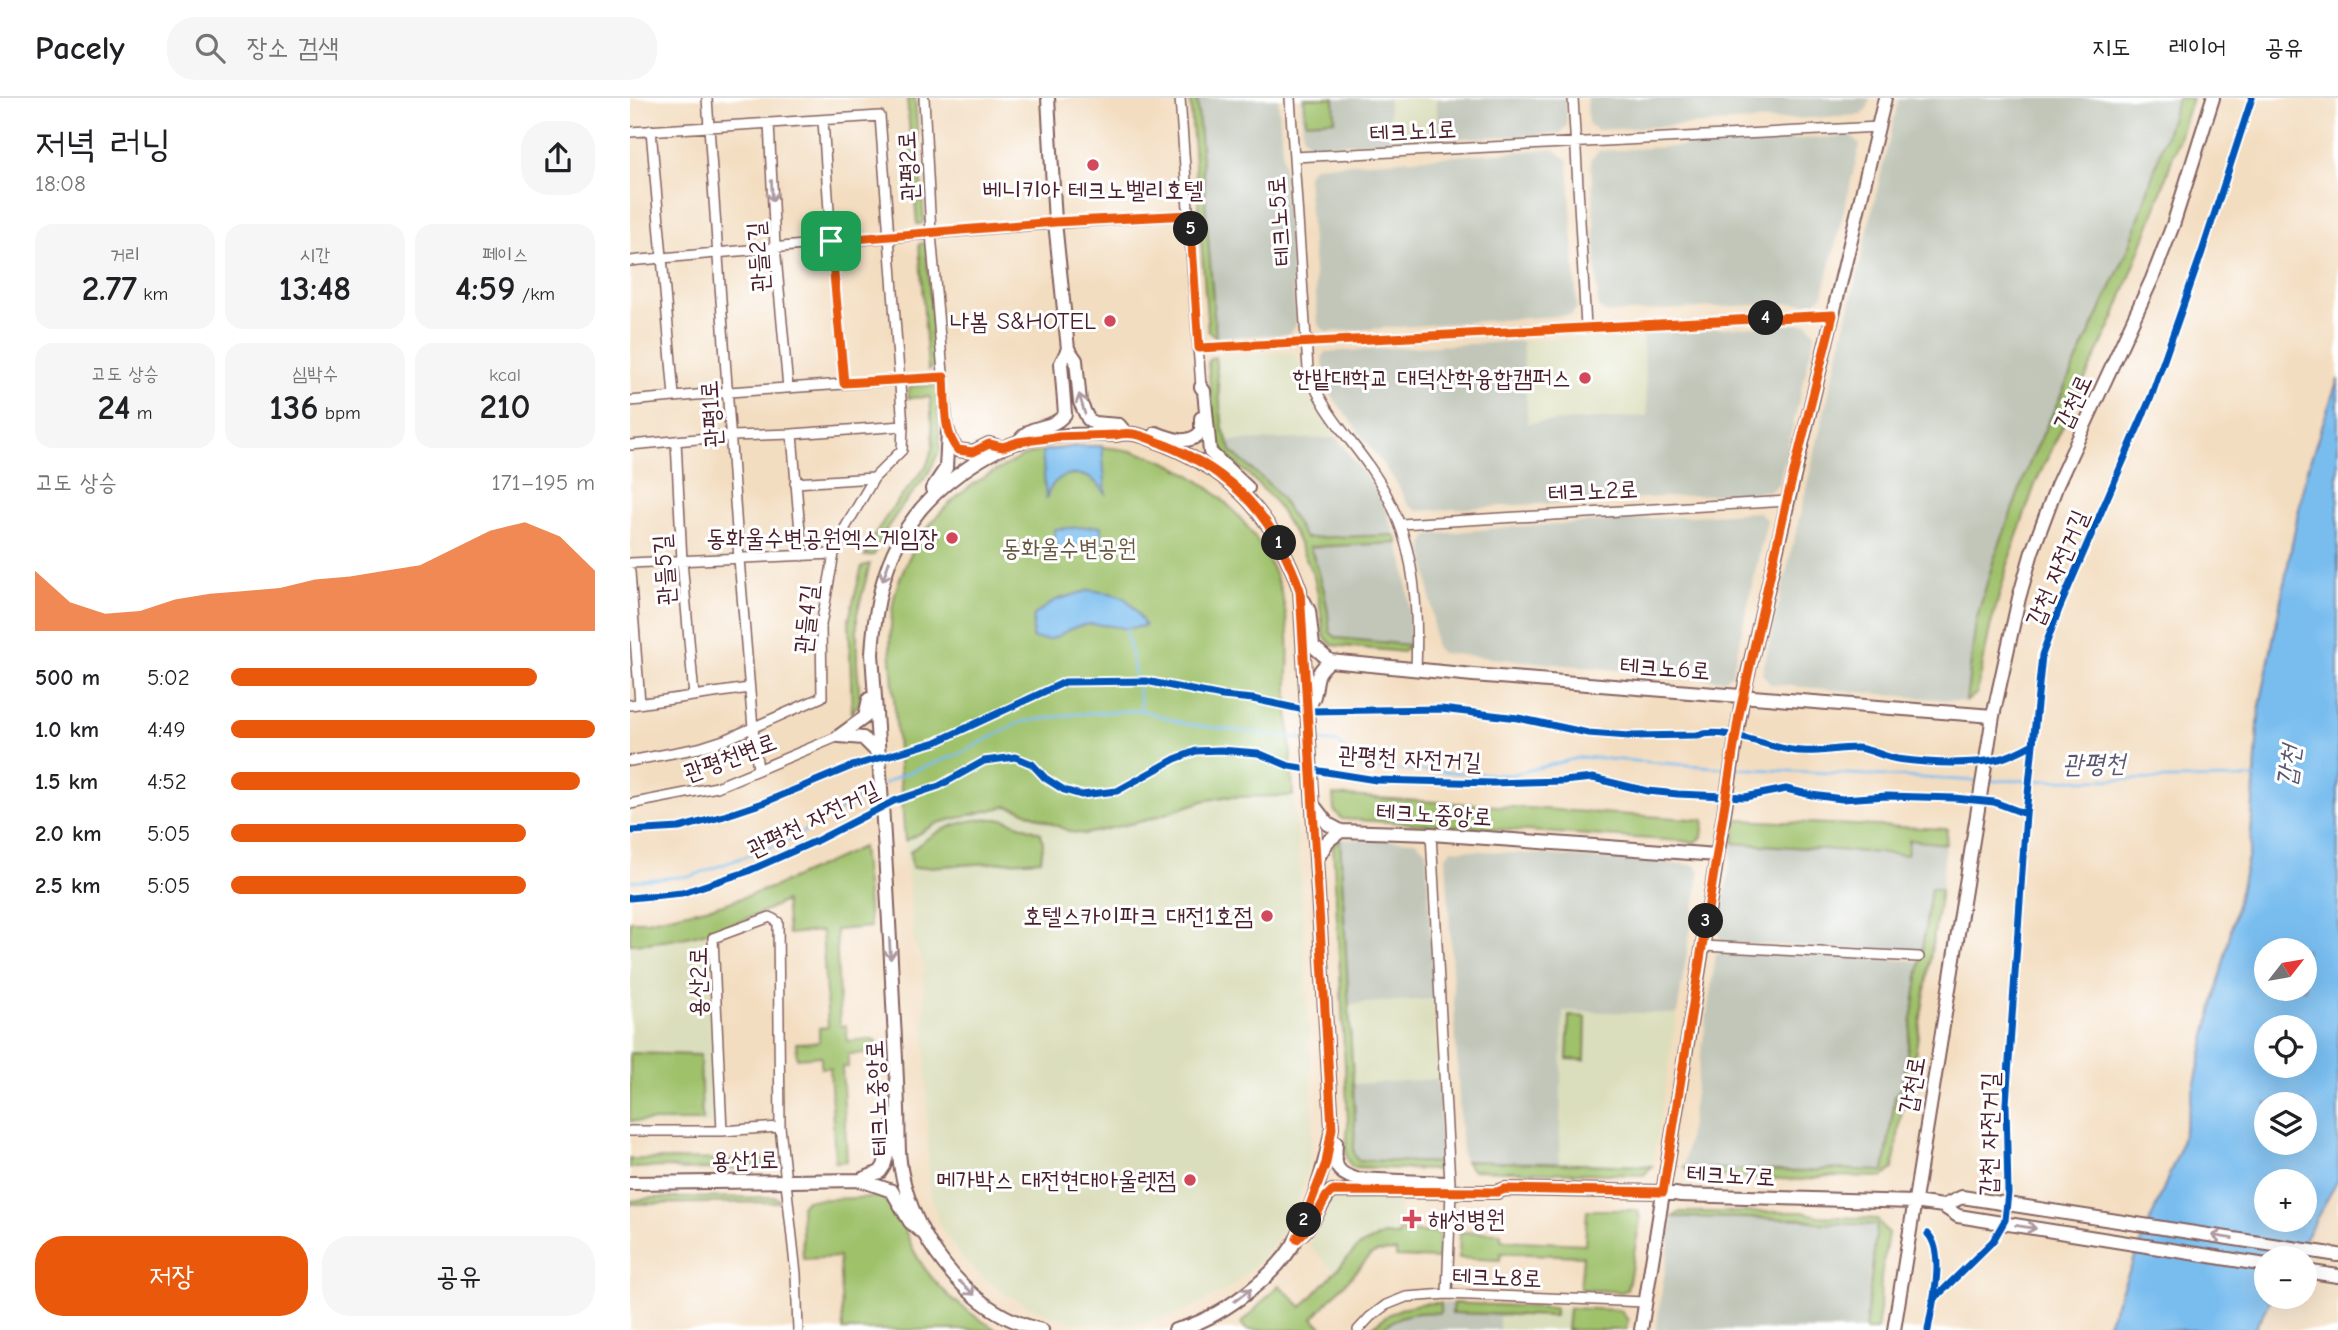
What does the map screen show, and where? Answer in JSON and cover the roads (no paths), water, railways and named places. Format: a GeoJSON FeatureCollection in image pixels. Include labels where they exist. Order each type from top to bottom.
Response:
{"type":"FeatureCollection","features":[{"type":"Feature","properties":{"kind":"main road"},"geometry":{"type":"LineString","coordinates":[[1048,98],[1055,222],[1068,349],[1076,360],[1080,402],[1087,419],[1094,423],[1119,425],[1125,432]]}},
{"type":"Feature","properties":{"kind":"main road"},"geometry":{"type":"LineString","coordinates":[[1641,1330],[1739,715],[1787,500],[1885,98]]}},
{"type":"Feature","properties":{"kind":"main road","name":"갑천로"},"geometry":{"type":"LineString","coordinates":[[1894,1330],[1993,716],[2019,598],[2032,552],[2057,485],[2152,279],[2173,225],[2213,98]]}},
{"type":"Feature","properties":{"kind":"main road"},"geometry":{"type":"LineString","coordinates":[[1018,442],[1030,431],[1058,422],[1065,414],[1061,363],[1068,349]]}},
{"type":"Feature","properties":{"kind":"main road"},"geometry":{"type":"LineString","coordinates":[[874,745],[872,654],[877,598],[896,544],[920,510],[944,485],[985,456],[1018,442],[1055,437],[1116,435],[1125,432],[1155,433],[1180,440],[1197,437],[1201,432],[1201,387]]}},
{"type":"Feature","properties":{"kind":"main road"},"geometry":{"type":"LineString","coordinates":[[1201,387],[1204,391],[1210,452],[1255,495],[1261,512],[1292,568],[1309,611],[1313,646],[1330,661],[1322,667],[1317,676],[1315,695],[1306,714]]}},
{"type":"Feature","properties":{"kind":"main road"},"geometry":{"type":"LineString","coordinates":[[948,431],[958,450],[973,452],[989,444],[1003,447]]}},
{"type":"Feature","properties":{"kind":"main road"},"geometry":{"type":"LineString","coordinates":[[920,510],[946,467],[948,431]]}},
{"type":"Feature","properties":{"kind":"main road"},"geometry":{"type":"LineString","coordinates":[[1140,434],[1209,468],[1239,490],[1261,512]]}},
{"type":"Feature","properties":{"kind":"main road"},"geometry":{"type":"LineString","coordinates":[[1180,1329],[1206,1319],[1246,1294],[1280,1261],[1297,1239],[1326,1163],[1332,1128],[1300,590]]}},
{"type":"Feature","properties":{"kind":"main road","name":"테크노6로"},"geometry":{"type":"LineString","coordinates":[[1330,661],[1993,716]]}},
{"type":"Feature","properties":{"kind":"main road"},"geometry":{"type":"LineString","coordinates":[[839,736],[865,717],[870,704],[869,691],[874,686]]}},
{"type":"Feature","properties":{"kind":"main road"},"geometry":{"type":"LineString","coordinates":[[839,736],[863,738],[874,745]]}},
{"type":"Feature","properties":{"kind":"main road","name":"테크노중앙로"},"geometry":{"type":"LineString","coordinates":[[874,745],[884,841],[898,1115],[897,1145],[904,1184],[925,1235],[953,1275],[1000,1313],[1042,1330]]}},
{"type":"Feature","properties":{"kind":"main road"},"geometry":{"type":"LineString","coordinates":[[1313,799],[1328,824],[1341,831],[1328,841],[1317,859]]}},
{"type":"Feature","properties":{"kind":"main road","name":"테크노중앙로"},"geometry":{"type":"LineString","coordinates":[[1341,831],[1526,840],[1717,855]]}},
{"type":"Feature","properties":{"kind":"main road"},"geometry":{"type":"LineString","coordinates":[[860,1180],[880,1172],[884,1166],[888,1152],[888,1135],[898,1115]]}},
{"type":"Feature","properties":{"kind":"main road","name":"테크노7로"},"geometry":{"type":"LineString","coordinates":[[1332,1128],[1336,1143],[1337,1168],[1345,1176],[1356,1179],[1497,1192],[1505,1189],[1663,1192],[1681,1195],[1914,1202],[1943,1206]]}},
{"type":"Feature","properties":{"kind":"main road"},"geometry":{"type":"LineString","coordinates":[[860,1180],[892,1191],[910,1222],[925,1235]]}},
{"type":"Feature","properties":{"kind":"main road","name":"용산1로"},"geometry":{"type":"LineString","coordinates":[[630,1183],[860,1180]]}},
{"type":"Feature","properties":{"kind":"main road","name":"테크노7로"},"geometry":{"type":"LineString","coordinates":[[1297,1239],[1311,1225],[1332,1191],[1450,1187]]}},
{"type":"Feature","properties":{"kind":"main road"},"geometry":{"type":"LineString","coordinates":[[1943,1206],[1962,1197],[2338,1255]]}},
{"type":"Feature","properties":{"kind":"main road"},"geometry":{"type":"LineString","coordinates":[[1943,1206],[1958,1216],[2254,1263]]}},
{"type":"Feature","properties":{"kind":"main road"},"geometry":{"type":"LineString","coordinates":[[2317,1273],[2338,1276]]}},
{"type":"Feature","properties":{"kind":"street","name":"관평1로"},"geometry":{"type":"LineString","coordinates":[[707,98],[739,559],[758,770]]}},
{"type":"Feature","properties":{"kind":"street","name":"관평2로"},"geometry":{"type":"LineString","coordinates":[[924,98],[931,233]]}},
{"type":"Feature","properties":{"kind":"street"},"geometry":{"type":"LineString","coordinates":[[1180,98],[1201,387]]}},
{"type":"Feature","properties":{"kind":"street","name":"테크노5로"},"geometry":{"type":"LineString","coordinates":[[1290,98],[1306,342]]}},
{"type":"Feature","properties":{"kind":"street"},"geometry":{"type":"LineString","coordinates":[[1573,98],[1586,327]]}},
{"type":"Feature","properties":{"kind":"street"},"geometry":{"type":"LineString","coordinates":[[630,132],[880,116],[887,237],[900,381]]}},
{"type":"Feature","properties":{"kind":"street"},"geometry":{"type":"LineString","coordinates":[[823,120],[844,383]]}},
{"type":"Feature","properties":{"kind":"street","name":"관들2길"},"geometry":{"type":"LineString","coordinates":[[769,123],[775,246],[788,388]]}},
{"type":"Feature","properties":{"kind":"street","name":"테크노1로"},"geometry":{"type":"LineString","coordinates":[[1294,157],[1737,132],[1879,127]]}},
{"type":"Feature","properties":{"kind":"street"},"geometry":{"type":"LineString","coordinates":[[652,130],[674,396]]}},
{"type":"Feature","properties":{"kind":"street"},"geometry":{"type":"LineString","coordinates":[[630,261],[1055,222],[1190,215]]}},
{"type":"Feature","properties":{"kind":"street"},"geometry":{"type":"LineString","coordinates":[[931,233],[948,431]]}},
{"type":"Feature","properties":{"kind":"street"},"geometry":{"type":"LineString","coordinates":[[1199,348],[1833,315]]}},
{"type":"Feature","properties":{"kind":"street"},"geometry":{"type":"LineString","coordinates":[[1306,342],[1308,369],[1320,401],[1380,481],[1401,524],[1415,589],[1416,670]]}},
{"type":"Feature","properties":{"kind":"street"},"geometry":{"type":"LineString","coordinates":[[630,401],[944,377]]}},
{"type":"Feature","properties":{"kind":"street","name":"관들4길"},"geometry":{"type":"LineString","coordinates":[[753,728],[822,697],[821,625],[834,554],[845,528],[874,478],[902,450],[900,381]]}},
{"type":"Feature","properties":{"kind":"street"},"geometry":{"type":"LineString","coordinates":[[630,445],[903,426]]}},
{"type":"Feature","properties":{"kind":"street","name":"관들4길"},"geometry":{"type":"LineString","coordinates":[[792,434],[802,556]]}},
{"type":"Feature","properties":{"kind":"street","name":"관들5길"},"geometry":{"type":"LineString","coordinates":[[676,441],[682,561],[694,696]]}},
{"type":"Feature","properties":{"kind":"street"},"geometry":{"type":"LineString","coordinates":[[795,483],[874,478]]}},
{"type":"Feature","properties":{"kind":"street","name":"테크노2로"},"geometry":{"type":"LineString","coordinates":[[1401,524],[1787,500]]}},
{"type":"Feature","properties":{"kind":"street"},"geometry":{"type":"LineString","coordinates":[[630,563],[834,554]]}},
{"type":"Feature","properties":{"kind":"street","name":"관들5길"},"geometry":{"type":"LineString","coordinates":[[630,572],[635,704],[749,688]]}},
{"type":"Feature","properties":{"kind":"street"},"geometry":{"type":"LineString","coordinates":[[630,761],[699,748],[753,728]]}},
{"type":"Feature","properties":{"kind":"street","name":"관평천변로"},"geometry":{"type":"LineString","coordinates":[[630,804],[717,787],[839,736]]}},
{"type":"Feature","properties":{"kind":"street"},"geometry":{"type":"LineString","coordinates":[[1431,834],[1450,1187],[1447,1293]]}},
{"type":"Feature","properties":{"kind":"street","name":"용산2로"},"geometry":{"type":"LineString","coordinates":[[722,1131],[713,938],[770,917],[778,922],[780,1127],[796,1275],[798,1330]]}},
{"type":"Feature","properties":{"kind":"street"},"geometry":{"type":"LineString","coordinates":[[1703,946],[1919,957]]}},
{"type":"Feature","properties":{"kind":"street"},"geometry":{"type":"LineString","coordinates":[[630,1131],[722,1131],[780,1127]]}},
{"type":"Feature","properties":{"kind":"street","name":"테크노8로"},"geometry":{"type":"LineString","coordinates":[[1358,1330],[1386,1305],[1405,1297],[1447,1293],[1645,1302]]}},
{"type":"Feature","properties":{"kind":"water","name":"갑천"},"geometry":{"type":"Polygon","coordinates":[[[2338,379],[2338,1180],[2317,1217],[2317,1169],[2254,1169],[2254,1232],[2309,1232],[2301,1246],[2254,1246],[2254,1309],[2265,1309],[2254,1330],[2105,1330],[2179,1151],[2250,849],[2259,711],[2306,473],[2338,379]]]}},
{"type":"Feature","properties":{"kind":"water"},"geometry":{"type":"Polygon","coordinates":[[[1102,446],[1106,495],[1091,479],[1073,474],[1056,481],[1046,500],[1042,451],[1102,446]]]}},
{"type":"Feature","properties":{"kind":"water"},"geometry":{"type":"Polygon","coordinates":[[[1101,526],[1102,549],[1056,553],[1054,529],[1101,526]]]}},
{"type":"Feature","properties":{"kind":"water"},"geometry":{"type":"Polygon","coordinates":[[[1090,590],[1124,598],[1145,626],[1126,628],[1085,625],[1047,640],[1032,638],[1034,615],[1056,600],[1090,590]]]}},
{"type":"Feature","properties":{"kind":"waterway"},"geometry":{"type":"LineString","coordinates":[[1126,629],[1142,710]]}},
{"type":"Feature","properties":{"kind":"waterway","name":"관평천"},"geometry":{"type":"LineString","coordinates":[[884,784],[957,755],[1021,722],[1076,714],[1142,710],[1185,724],[1304,739]]}},
{"type":"Feature","properties":{"kind":"waterway","name":"관평천"},"geometry":{"type":"LineString","coordinates":[[1314,740],[1339,743],[1361,768],[1510,775],[1582,757],[1727,768]]}},
{"type":"Feature","properties":{"kind":"waterway","name":"관평천"},"geometry":{"type":"LineString","coordinates":[[1734,768],[1979,781]]}},
{"type":"Feature","properties":{"kind":"waterway","name":"관평천"},"geometry":{"type":"LineString","coordinates":[[1986,781],[2255,778]]}},
{"type":"Feature","properties":{"kind":"waterway","name":"관평천"},"geometry":{"type":"LineString","coordinates":[[630,881],[692,876],[790,840],[875,789]]}},
{"type":"Feature","properties":{"kind":"place","name":"베니키아 테크노벨리호텔"},"geometry":{"type":"Point","coordinates":[1093,165]}},
{"type":"Feature","properties":{"kind":"place","name":"나봄 S&HOTEL"},"geometry":{"type":"Point","coordinates":[1110,321]}},
{"type":"Feature","properties":{"kind":"place","name":"한밭대학교 대덕산학융합캠퍼스"},"geometry":{"type":"Point","coordinates":[1585,378]}},
{"type":"Feature","properties":{"kind":"place","name":"동화울수변공원엑스게임장"},"geometry":{"type":"Point","coordinates":[952,538]}},
{"type":"Feature","properties":{"kind":"place","name":"호텔스카이파크 대전1호점"},"geometry":{"type":"Point","coordinates":[1267,916]}},
{"type":"Feature","properties":{"kind":"place","name":"메가박스 대전현대아울렛점"},"geometry":{"type":"Point","coordinates":[1190,1180]}},
{"type":"Feature","properties":{"kind":"place","name":"해성병원"},"geometry":{"type":"Point","coordinates":[1412,1219]}},
{"type":"Feature","properties":{"kind":"park label","name":"동화울수변공원"},"geometry":{"type":"Point","coordinates":[1069,548]}}]}
